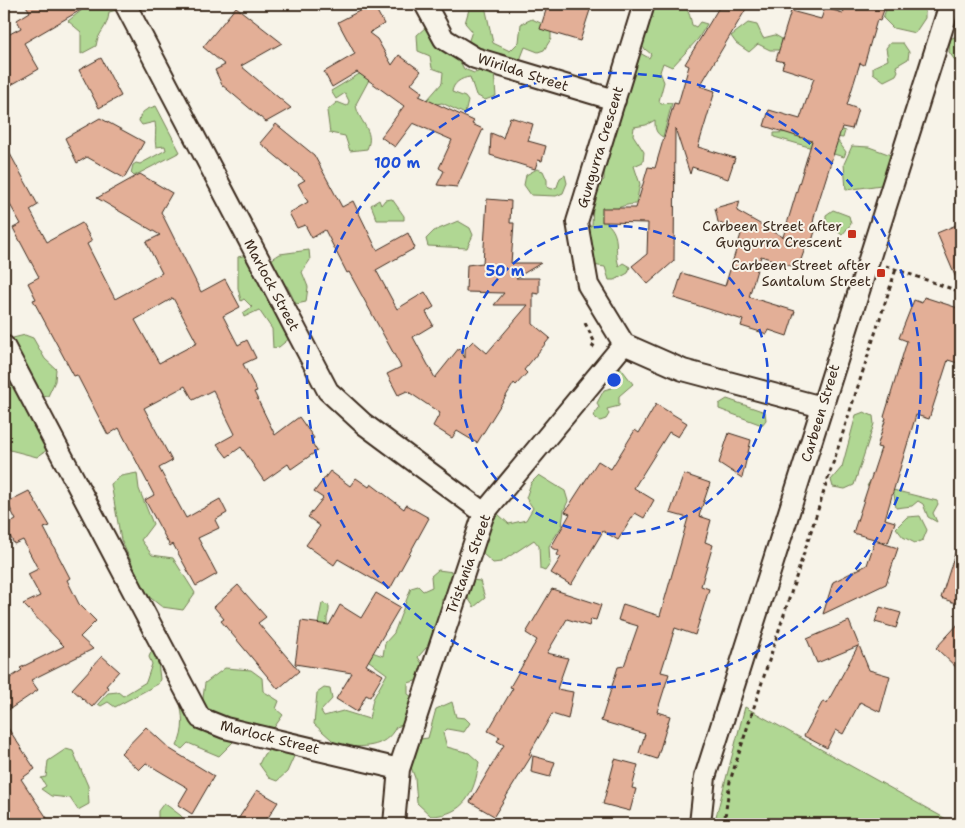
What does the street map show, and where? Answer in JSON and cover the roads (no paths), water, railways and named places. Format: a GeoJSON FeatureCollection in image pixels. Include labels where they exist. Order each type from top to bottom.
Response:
{"type":"FeatureCollection","features":[{"type":"Feature","properties":{"kind":"street","name":"Marlock Street"},"geometry":{"type":"LineString","coordinates":[[125,4],[328,391],[364,424],[484,513]]}},
{"type":"Feature","properties":{"kind":"street","name":"Wirilda Street"},"geometry":{"type":"LineString","coordinates":[[425,4],[444,39],[475,58],[615,100]]}},
{"type":"Feature","properties":{"kind":"street","name":"Gungurra Crescent"},"geometry":{"type":"LineString","coordinates":[[624,344],[588,286],[577,222],[644,4]]}},
{"type":"Feature","properties":{"kind":"street","name":"Carbeen Street"},"geometry":{"type":"LineString","coordinates":[[700,824],[705,777],[950,4]]}},
{"type":"Feature","properties":{"kind":"street","name":"Tristania Street"},"geometry":{"type":"LineString","coordinates":[[394,824],[399,769],[484,513],[624,344]]}},
{"type":"Feature","properties":{"kind":"street"},"geometry":{"type":"LineString","coordinates":[[624,344],[683,370],[822,407]]}},
{"type":"Feature","properties":{"kind":"street","name":"Marlock Street"},"geometry":{"type":"LineString","coordinates":[[4,346],[200,718],[225,728],[399,769]]}},
{"type":"Feature","properties":{"kind":"place","name":"Carbeen Street after Gungurra Crescent"},"geometry":{"type":"Point","coordinates":[852,234]}},
{"type":"Feature","properties":{"kind":"place","name":"Carbeen Street after Santalum Street"},"geometry":{"type":"Point","coordinates":[881,273]}}]}
